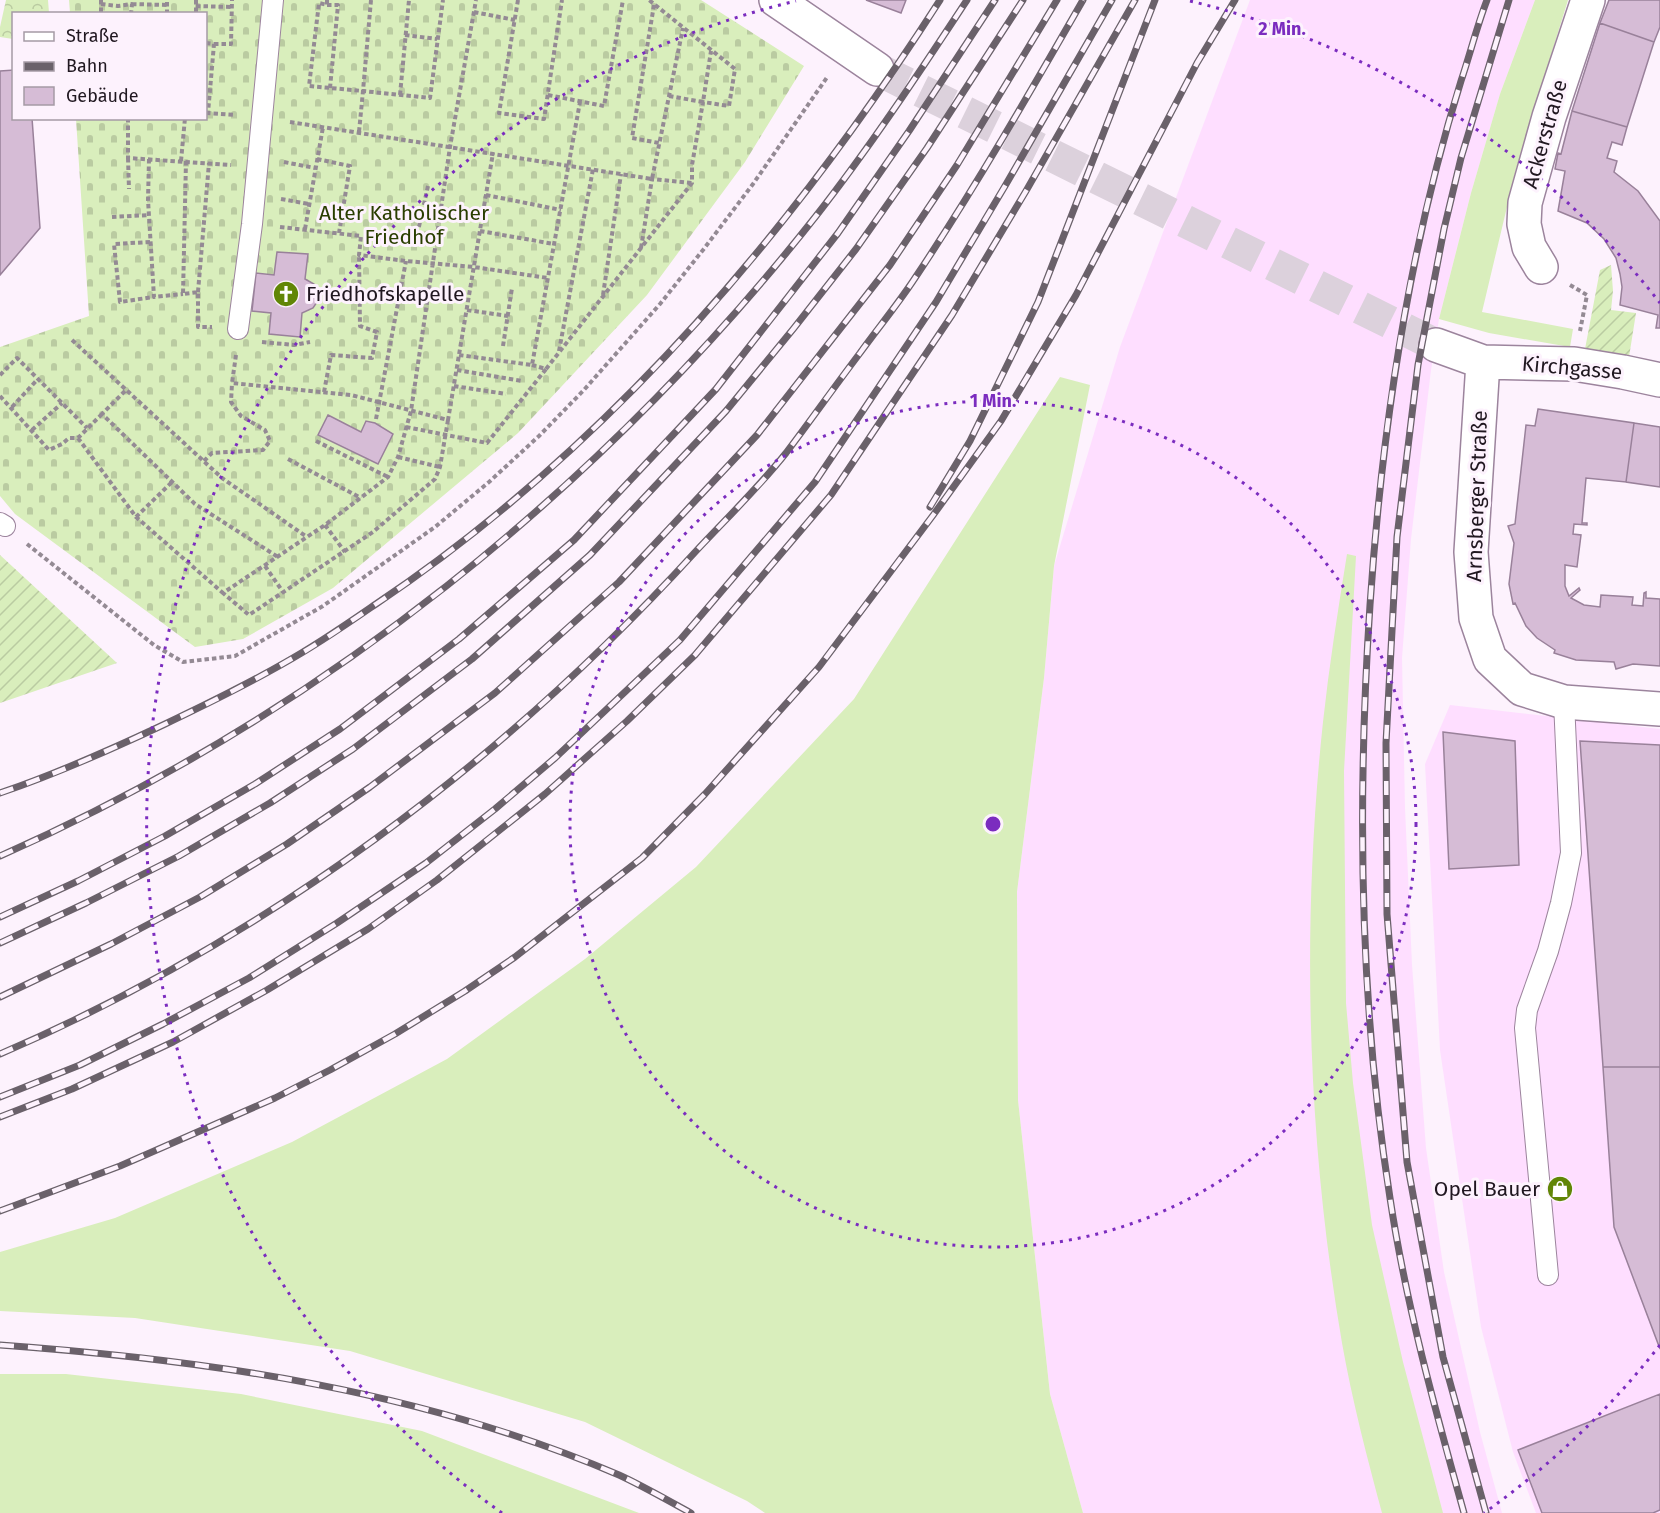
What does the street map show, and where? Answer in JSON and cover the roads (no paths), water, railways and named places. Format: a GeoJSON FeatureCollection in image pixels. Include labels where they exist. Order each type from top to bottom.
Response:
{"type":"FeatureCollection","features":[{"type":"Feature","properties":{"kind":"street"},"geometry":{"type":"LineString","coordinates":[[777,0],[877,69]]}},
{"type":"Feature","properties":{"kind":"street","name":"Ackerstraße"},"geometry":{"type":"LineString","coordinates":[[1541,267],[1529,248],[1524,224],[1525,203],[1549,117],[1588,0]]}},
{"type":"Feature","properties":{"kind":"street","name":"Kirchgasse"},"geometry":{"type":"LineString","coordinates":[[1436,345],[1483,362],[1574,364],[1660,380]]}},
{"type":"Feature","properties":{"kind":"street","name":"Arnsberger Straße"},"geometry":{"type":"LineString","coordinates":[[1483,362],[1471,552],[1476,618],[1490,659],[1522,689],[1564,702],[1660,709]]}},
{"type":"Feature","properties":{"kind":"lane"},"geometry":{"type":"LineString","coordinates":[[238,335],[258,167],[273,0]]}},
{"type":"Feature","properties":{"kind":"lane"},"geometry":{"type":"LineString","coordinates":[[1548,1275],[1525,1028],[1527,1011],[1548,951],[1561,903],[1571,853],[1564,702]]}},
{"type":"Feature","properties":{"kind":"tunnel"},"geometry":{"type":"LineString","coordinates":[[877,69],[1436,345]]}},
{"type":"Feature","properties":{"kind":"railway"},"geometry":{"type":"LineString","coordinates":[[0,793],[62,770],[143,734],[225,695],[298,655],[365,612],[460,543],[541,477],[617,406],[689,331],[757,253],[822,171],[940,0]]}},
{"type":"Feature","properties":{"kind":"railway"},"geometry":{"type":"LineString","coordinates":[[0,856],[118,799],[232,735],[341,664],[447,586],[547,502],[642,412],[732,316],[816,216],[894,110],[967,0]]}},
{"type":"Feature","properties":{"kind":"railway"},"geometry":{"type":"LineString","coordinates":[[0,917],[78,881],[165,836],[255,784],[340,729],[459,639],[574,540],[716,389],[838,233],[909,131],[995,0]]}},
{"type":"Feature","properties":{"kind":"railway"},"geometry":{"type":"LineString","coordinates":[[0,943],[179,856],[270,803],[353,749],[472,659],[590,555],[726,411],[856,249],[927,148],[1023,0]]}},
{"type":"Feature","properties":{"kind":"railway"},"geometry":{"type":"LineString","coordinates":[[0,997],[111,944],[200,897],[287,844],[370,787],[495,693],[619,582],[757,435],[890,265],[957,165],[1057,0]]}},
{"type":"Feature","properties":{"kind":"railway"},"geometry":{"type":"LineString","coordinates":[[0,1054],[98,1008],[193,957],[286,901],[375,839],[461,773],[544,703],[622,628],[776,466],[902,297],[980,175],[1083,0]]}},
{"type":"Feature","properties":{"kind":"railway"},"geometry":{"type":"LineString","coordinates":[[0,1097],[80,1065],[163,1024],[249,978],[337,923],[426,863],[495,809],[555,758],[680,640],[815,482],[936,302],[1112,0]]}},
{"type":"Feature","properties":{"kind":"railway"},"geometry":{"type":"LineString","coordinates":[[0,1117],[72,1089],[173,1042],[267,990],[368,929],[437,880],[545,794],[627,721],[695,655],[831,495],[952,315],[1135,0]]}},
{"type":"Feature","properties":{"kind":"railway"},"geometry":{"type":"LineString","coordinates":[[930,507],[970,441],[1038,302],[1155,0]]}},
{"type":"Feature","properties":{"kind":"railway"},"geometry":{"type":"LineString","coordinates":[[0,1211],[120,1166],[275,1098],[330,1070],[465,991],[515,957],[642,858],[705,794],[819,667],[1001,421],[1076,295],[1197,63],[1235,0]]}},
{"type":"Feature","properties":{"kind":"railway"},"geometry":{"type":"LineString","coordinates":[[1464,1513],[1432,1396],[1404,1278],[1380,1124],[1372,1050],[1363,902],[1363,753],[1375,538],[1400,340],[1412,275],[1442,145],[1487,0]]}},
{"type":"Feature","properties":{"kind":"railway"},"geometry":{"type":"LineString","coordinates":[[1486,1513],[1443,1357],[1407,1162],[1387,914],[1386,743],[1397,537],[1418,365],[1444,229],[1461,158],[1509,0]]}},
{"type":"Feature","properties":{"kind":"railway"},"geometry":{"type":"LineString","coordinates":[[0,1345],[79,1351],[237,1371],[315,1384],[393,1401],[469,1421],[545,1446],[619,1475],[691,1513]]}},
{"type":"Feature","properties":{"kind":"place","name":"Friedhofskapelle"},"geometry":{"type":"Point","coordinates":[286,294]}},
{"type":"Feature","properties":{"kind":"place","name":"Opel Bauer"},"geometry":{"type":"Point","coordinates":[1560,1189]}},
{"type":"Feature","properties":{"kind":"park label","name":"Alter Katholischer Friedhof"},"geometry":{"type":"Point","coordinates":[404,225]}}]}
